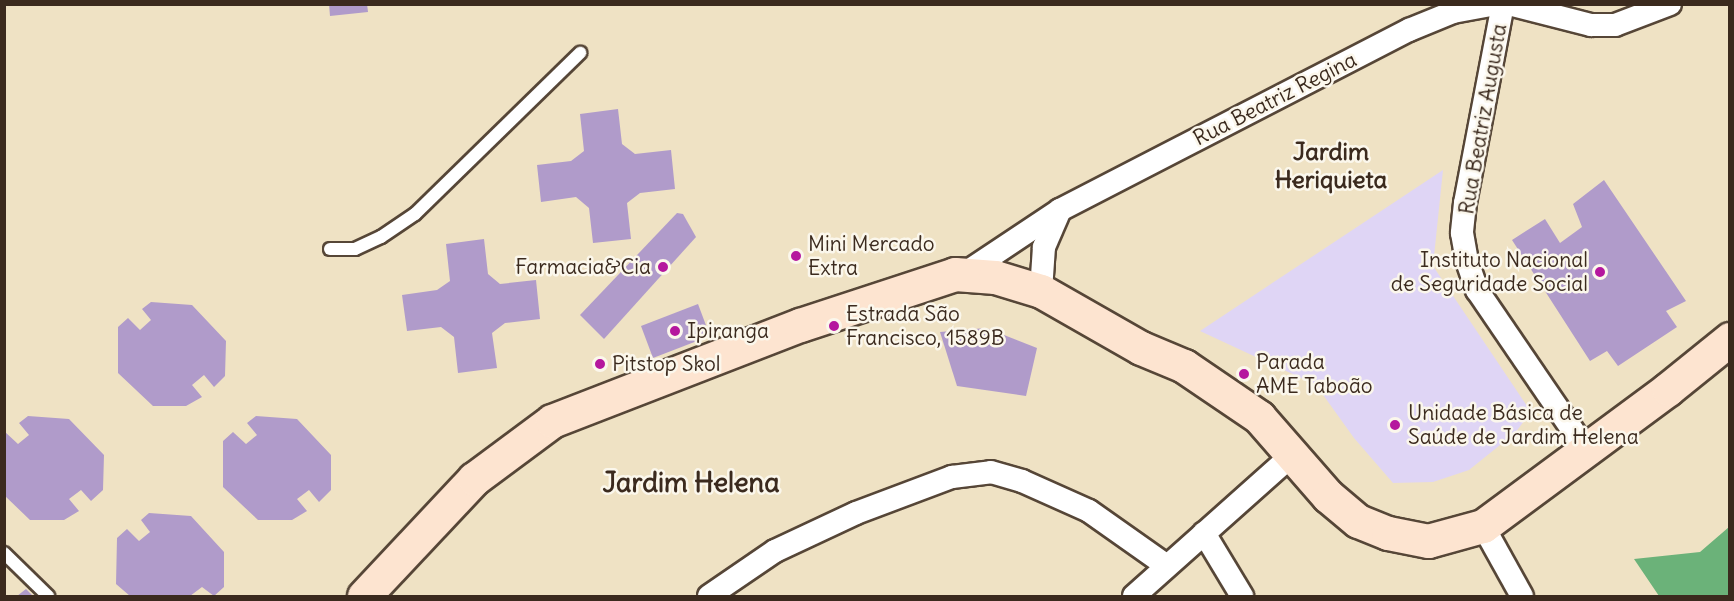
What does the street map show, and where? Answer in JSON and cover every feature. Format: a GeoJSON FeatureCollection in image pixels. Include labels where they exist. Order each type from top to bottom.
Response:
{"type":"FeatureCollection","features":[{"type":"Feature","properties":{"kind":"main road"},"geometry":{"type":"LineString","coordinates":[[364,597],[474,479],[552,421],[800,326],[967,272],[1041,291],[1141,348],[1184,366],[1259,417],[1291,456],[1358,521],[1388,533],[1428,541],[1483,526],[1730,339]]}},
{"type":"Feature","properties":{"kind":"street","name":"Rua Beatriz Regina"},"geometry":{"type":"LineString","coordinates":[[967,272],[1060,210],[1409,30],[1453,12],[1496,4]]}},
{"type":"Feature","properties":{"kind":"street","name":"Rua Beatriz Augusta"},"geometry":{"type":"LineString","coordinates":[[1503,4],[1466,203],[1462,233],[1467,261],[1477,290],[1586,450]]}},
{"type":"Feature","properties":{"kind":"street"},"geometry":{"type":"LineString","coordinates":[[1509,4],[1591,25],[1615,25],[1670,4]]}},
{"type":"Feature","properties":{"kind":"street"},"geometry":{"type":"LineString","coordinates":[[1041,291],[1044,247],[1060,210]]}},
{"type":"Feature","properties":{"kind":"street"},"geometry":{"type":"LineString","coordinates":[[1134,597],[1291,456]]}},
{"type":"Feature","properties":{"kind":"street"},"geometry":{"type":"LineString","coordinates":[[709,597],[775,551],[856,513],[952,477],[992,472],[1022,481],[1089,511],[1167,566]]}},
{"type":"Feature","properties":{"kind":"street"},"geometry":{"type":"LineString","coordinates":[[1483,526],[1522,597]]}},
{"type":"Feature","properties":{"kind":"street"},"geometry":{"type":"LineString","coordinates":[[1204,533],[1242,597]]}},
{"type":"Feature","properties":{"kind":"lane"},"geometry":{"type":"LineString","coordinates":[[330,249],[355,249],[381,237],[415,214],[580,53]]}},
{"type":"Feature","properties":{"kind":"lane"},"geometry":{"type":"LineString","coordinates":[[4,553],[48,597]]}},
{"type":"Feature","properties":{"kind":"shaded area"},"geometry":{"type":"Polygon","coordinates":[[[1443,170],[1433,266],[1531,412],[1515,433],[1469,470],[1433,482],[1393,483],[1354,438],[1316,385],[1200,331],[1443,170]]]}},
{"type":"Feature","properties":{"kind":"green space"},"geometry":{"type":"Polygon","coordinates":[[[1729,527],[1729,596],[1659,596],[1634,559],[1700,552],[1729,527]]]}},
{"type":"Feature","properties":{"kind":"building"},"geometry":{"type":"Polygon","coordinates":[[[329,4],[367,4],[368,12],[330,16],[329,4]]]}},
{"type":"Feature","properties":{"kind":"building"},"geometry":{"type":"Polygon","coordinates":[[[618,109],[622,144],[635,154],[671,150],[675,189],[640,193],[627,203],[631,239],[593,243],[589,208],[576,197],[541,202],[537,165],[571,161],[584,151],[580,114],[618,109]]]}},
{"type":"Feature","properties":{"kind":"building","name":"Instituto Nacional de Seguridade Social"},"geometry":{"type":"Polygon","coordinates":[[[1604,180],[1686,301],[1666,311],[1677,327],[1618,366],[1607,351],[1590,361],[1512,240],[1545,219],[1560,243],[1582,227],[1573,204],[1604,180]]]}},
{"type":"Feature","properties":{"kind":"building"},"geometry":{"type":"Polygon","coordinates":[[[677,213],[683,214],[696,237],[604,339],[580,315],[677,213]]]}},
{"type":"Feature","properties":{"kind":"building"},"geometry":{"type":"Polygon","coordinates":[[[484,239],[488,274],[500,284],[536,280],[540,319],[505,323],[492,333],[497,368],[458,373],[454,337],[441,327],[407,331],[402,295],[437,290],[450,281],[446,244],[484,239]]]}},
{"type":"Feature","properties":{"kind":"building"},"geometry":{"type":"Polygon","coordinates":[[[151,302],[192,305],[226,341],[225,376],[214,387],[204,375],[192,385],[202,397],[186,406],[153,406],[118,373],[118,327],[128,318],[140,330],[151,320],[142,309],[151,302]]]}},
{"type":"Feature","properties":{"kind":"building","name":"Ipiranga"},"geometry":{"type":"Polygon","coordinates":[[[698,304],[710,336],[653,358],[641,326],[698,304]]]}},
{"type":"Feature","properties":{"kind":"building"},"geometry":{"type":"Polygon","coordinates":[[[986,328],[1037,348],[1026,396],[957,386],[940,332],[986,328]]]}},
{"type":"Feature","properties":{"kind":"building"},"geometry":{"type":"Polygon","coordinates":[[[28,416],[69,419],[104,455],[103,490],[91,501],[81,490],[69,499],[79,511],[64,520],[30,520],[4,495],[4,431],[18,444],[29,435],[19,423],[28,416]]]}},
{"type":"Feature","properties":{"kind":"building"},"geometry":{"type":"Polygon","coordinates":[[[256,416],[297,419],[331,455],[331,490],[319,502],[309,490],[297,499],[307,511],[292,520],[258,520],[223,487],[223,441],[233,432],[246,444],[257,435],[247,423],[256,416]]]}},
{"type":"Feature","properties":{"kind":"building"},"geometry":{"type":"Polygon","coordinates":[[[149,513],[191,516],[224,552],[224,587],[214,596],[202,587],[190,596],[130,596],[116,584],[117,538],[127,529],[139,541],[150,532],[141,520],[149,513]]]}},
{"type":"Feature","properties":{"kind":"building"},"geometry":{"type":"Polygon","coordinates":[[[26,589],[33,596],[17,596],[26,589]]]}},
{"type":"Feature","properties":{"kind":"place","name":"Mini Mercado Extra"},"geometry":{"type":"Point","coordinates":[796,256]}},
{"type":"Feature","properties":{"kind":"place","name":"Farmacia&Cia"},"geometry":{"type":"Point","coordinates":[663,267]}},
{"type":"Feature","properties":{"kind":"place","name":"Instituto Nacional de Seguridade Social"},"geometry":{"type":"Point","coordinates":[1600,272]}},
{"type":"Feature","properties":{"kind":"place","name":"Estrada São Francisco, 1589B"},"geometry":{"type":"Point","coordinates":[834,326]}},
{"type":"Feature","properties":{"kind":"place","name":"Ipiranga"},"geometry":{"type":"Point","coordinates":[675,331]}},
{"type":"Feature","properties":{"kind":"place","name":"Pitstop Skol"},"geometry":{"type":"Point","coordinates":[600,364]}},
{"type":"Feature","properties":{"kind":"place","name":"Parada AME Taboão"},"geometry":{"type":"Point","coordinates":[1244,374]}},
{"type":"Feature","properties":{"kind":"place","name":"Unidade Básica de Saúde de Jardim Helena"},"geometry":{"type":"Point","coordinates":[1395,425]}},
{"type":"Feature","properties":{"kind":"district","name":"Jardim Heriquieta"},"geometry":{"type":"Point","coordinates":[1331,166]}},
{"type":"Feature","properties":{"kind":"district","name":"Jardim Helena"},"geometry":{"type":"Point","coordinates":[691,483]}}]}
